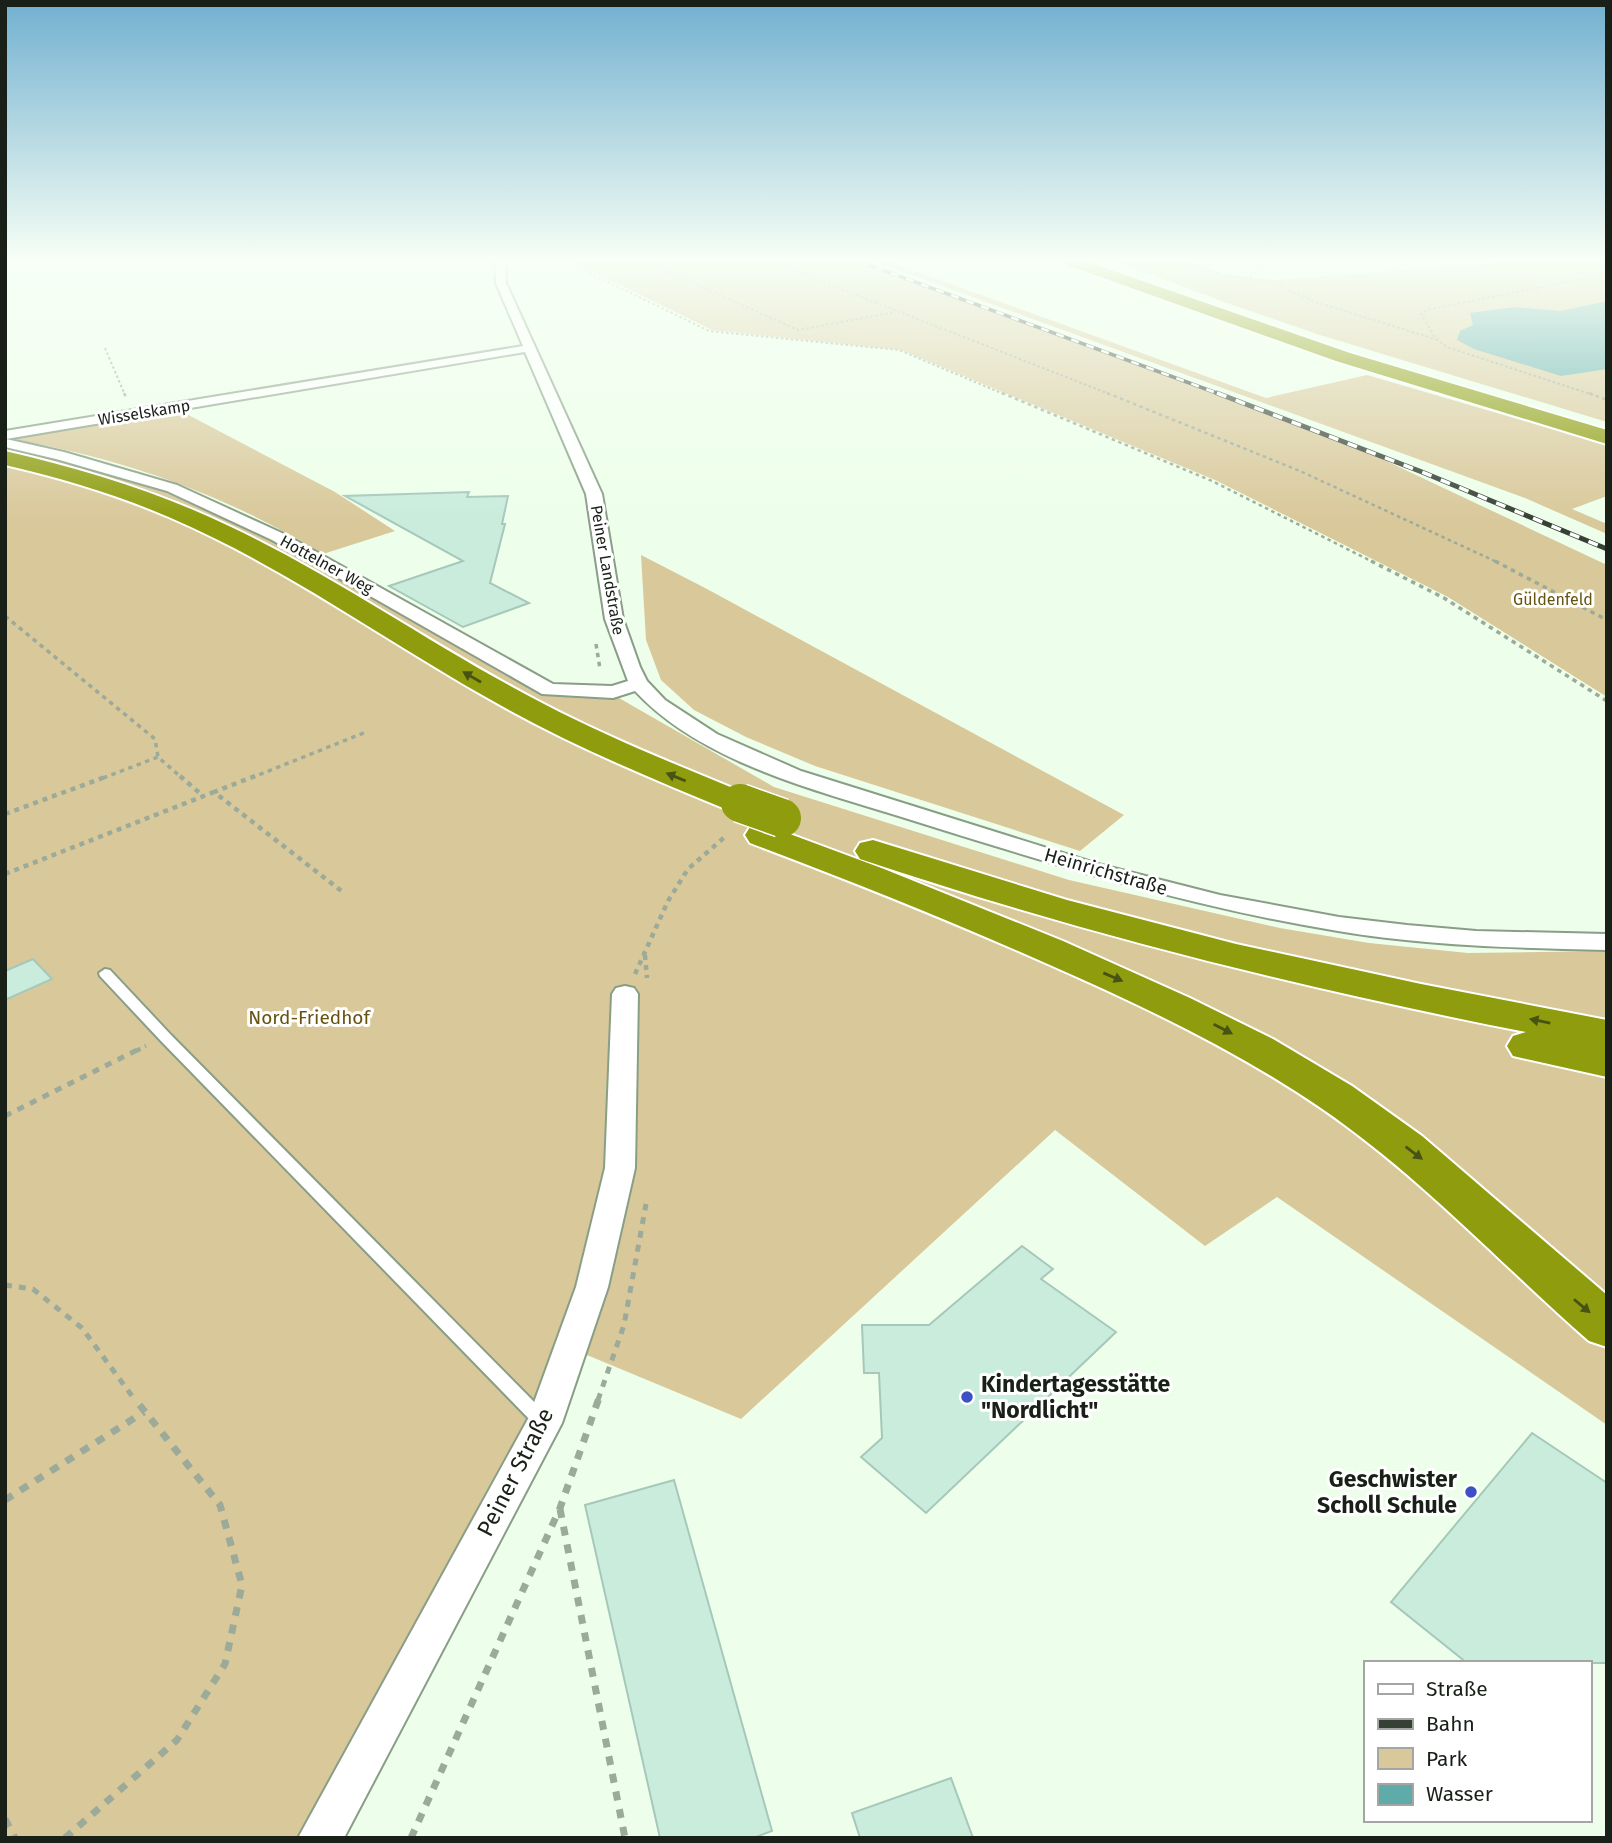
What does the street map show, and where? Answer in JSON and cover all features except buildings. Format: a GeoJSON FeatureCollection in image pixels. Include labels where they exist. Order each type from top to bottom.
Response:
{"type":"FeatureCollection","features":[{"type":"Feature","properties":{"kind":"highway"},"geometry":{"type":"LineString","coordinates":[[1317,348],[1607,437]]}},
{"type":"Feature","properties":{"kind":"highway"},"geometry":{"type":"LineString","coordinates":[[1349,348],[1607,426]]}},
{"type":"Feature","properties":{"kind":"highway"},"geometry":{"type":"LineString","coordinates":[[5,458],[115,488],[183,514],[287,568],[506,697],[629,757],[747,822],[1089,919],[1321,976],[1607,1034]]}},
{"type":"Feature","properties":{"kind":"highway"},"geometry":{"type":"LineString","coordinates":[[5,469],[94,495],[191,534],[484,708],[610,771],[747,822],[1162,998],[1283,1063],[1375,1123],[1430,1165],[1607,1326]]}},
{"type":"Feature","properties":{"kind":"highway"},"geometry":{"type":"LineString","coordinates":[[869,874],[1097,944],[1210,974],[1451,1030],[1607,1062]]}},
{"type":"Feature","properties":{"kind":"street","name":"Wisselskamp"},"geometry":{"type":"LineString","coordinates":[[5,435],[530,348]]}},
{"type":"Feature","properties":{"kind":"street","name":"Peiner Landstraße"},"geometry":{"type":"LineString","coordinates":[[530,348],[594,494],[614,619],[620,641],[639,684]]}},
{"type":"Feature","properties":{"kind":"street","name":"Hottelner Weg"},"geometry":{"type":"LineString","coordinates":[[5,443],[59,455],[172,488],[278,537],[549,690],[613,692],[639,684]]}},
{"type":"Feature","properties":{"kind":"street","name":"Heinrichstraße"},"geometry":{"type":"LineString","coordinates":[[639,684],[658,704],[710,738],[781,771],[1090,869],[1219,902],[1339,924],[1476,939],[1607,942]]}},
{"type":"Feature","properties":{"kind":"street","name":"Peiner Straße"},"geometry":{"type":"LineString","coordinates":[[320,1838],[544,1423],[592,1287],[620,1168],[625,994]]}},
{"type":"Feature","properties":{"kind":"lane"},"geometry":{"type":"LineString","coordinates":[[106,973],[166,1038],[544,1423]]}},
{"type":"Feature","properties":{"kind":"path"},"geometry":{"type":"LineString","coordinates":[[105,348],[133,414]]}},
{"type":"Feature","properties":{"kind":"path"},"geometry":{"type":"LineString","coordinates":[[878,348],[898,350],[1199,476],[1444,598],[1607,701]]}},
{"type":"Feature","properties":{"kind":"path"},"geometry":{"type":"LineString","coordinates":[[987,348],[1389,509],[1527,575],[1607,620]]}},
{"type":"Feature","properties":{"kind":"path"},"geometry":{"type":"LineString","coordinates":[[1450,348],[1607,400]]}},
{"type":"Feature","properties":{"kind":"path"},"geometry":{"type":"LineString","coordinates":[[5,616],[155,739],[158,757],[203,796]]}},
{"type":"Feature","properties":{"kind":"path"},"geometry":{"type":"LineString","coordinates":[[6,871],[366,732]]}},
{"type":"Feature","properties":{"kind":"path"},"geometry":{"type":"LineString","coordinates":[[5,814],[158,757]]}},
{"type":"Feature","properties":{"kind":"path"},"geometry":{"type":"LineString","coordinates":[[214,792],[344,893]]}},
{"type":"Feature","properties":{"kind":"path"},"geometry":{"type":"LineString","coordinates":[[625,994],[668,901],[688,869],[747,822]]}},
{"type":"Feature","properties":{"kind":"path"},"geometry":{"type":"LineString","coordinates":[[5,1116],[166,1038]]}},
{"type":"Feature","properties":{"kind":"path"},"geometry":{"type":"LineString","coordinates":[[5,1285],[33,1289],[82,1328],[144,1412],[220,1505],[242,1585],[225,1664],[177,1740],[65,1838]]}},
{"type":"Feature","properties":{"kind":"path"},"geometry":{"type":"LineString","coordinates":[[5,1500],[144,1412]]}},
{"type":"Feature","properties":{"kind":"path"},"geometry":{"type":"LineString","coordinates":[[560,1508],[625,1838]]}},
{"type":"Feature","properties":{"kind":"path"},"geometry":{"type":"LineString","coordinates":[[5,1819],[15,1838]]}},
{"type":"Feature","properties":{"kind":"green space","name":"Güldenfeld"},"geometry":{"type":"Polygon","coordinates":[[[882,348],[1090,348],[1346,442],[1607,565],[1607,697],[1448,597],[1215,480],[901,350],[882,348]]]}},
{"type":"Feature","properties":{"kind":"green space"},"geometry":{"type":"Polygon","coordinates":[[[1113,348],[1128,348],[1266,398],[1367,375],[1607,445],[1607,496],[1572,509],[1607,524],[1607,534],[1525,498],[1113,348]]]}},
{"type":"Feature","properties":{"kind":"green space"},"geometry":{"type":"Polygon","coordinates":[[[1363,348],[1607,348],[1607,422],[1363,348]]]}},
{"type":"Feature","properties":{"kind":"green space"},"geometry":{"type":"Polygon","coordinates":[[[179,410],[335,492],[395,531],[323,554],[252,515],[176,483],[98,458],[19,441],[15,437],[179,410]]]}},
{"type":"Feature","properties":{"kind":"green space","name":"Nord-Friedhof"},"geometry":{"type":"Polygon","coordinates":[[[5,447],[55,457],[137,480],[200,506],[273,539],[546,693],[612,694],[774,787],[1069,880],[1280,928],[1369,943],[1468,953],[1607,951],[1607,1425],[1277,1197],[1205,1246],[1055,1130],[741,1419],[558,1343],[534,1423],[302,1838],[5,1838],[5,447]]]}},
{"type":"Feature","properties":{"kind":"green space"},"geometry":{"type":"Polygon","coordinates":[[[641,555],[1124,815],[1080,851],[815,766],[746,737],[694,710],[661,680],[646,640],[641,555]]]}},
{"type":"Feature","properties":{"kind":"water"},"geometry":{"type":"Polygon","coordinates":[[[1472,348],[1607,348],[1607,369],[1561,376],[1472,348]]]}},
{"type":"Feature","properties":{"kind":"railway"},"geometry":{"type":"LineString","coordinates":[[1094,348],[1222,395]]}},
{"type":"Feature","properties":{"kind":"railway"},"geometry":{"type":"LineString","coordinates":[[1217,393],[1422,472],[1607,549]]}},
{"type":"Feature","properties":{"kind":"place","name":"Kindertagesstätte \"Nordlicht\""},"geometry":{"type":"Point","coordinates":[967,1397]}},
{"type":"Feature","properties":{"kind":"place","name":"Geschwister Scholl Schule"},"geometry":{"type":"Point","coordinates":[1471,1492]}}]}
